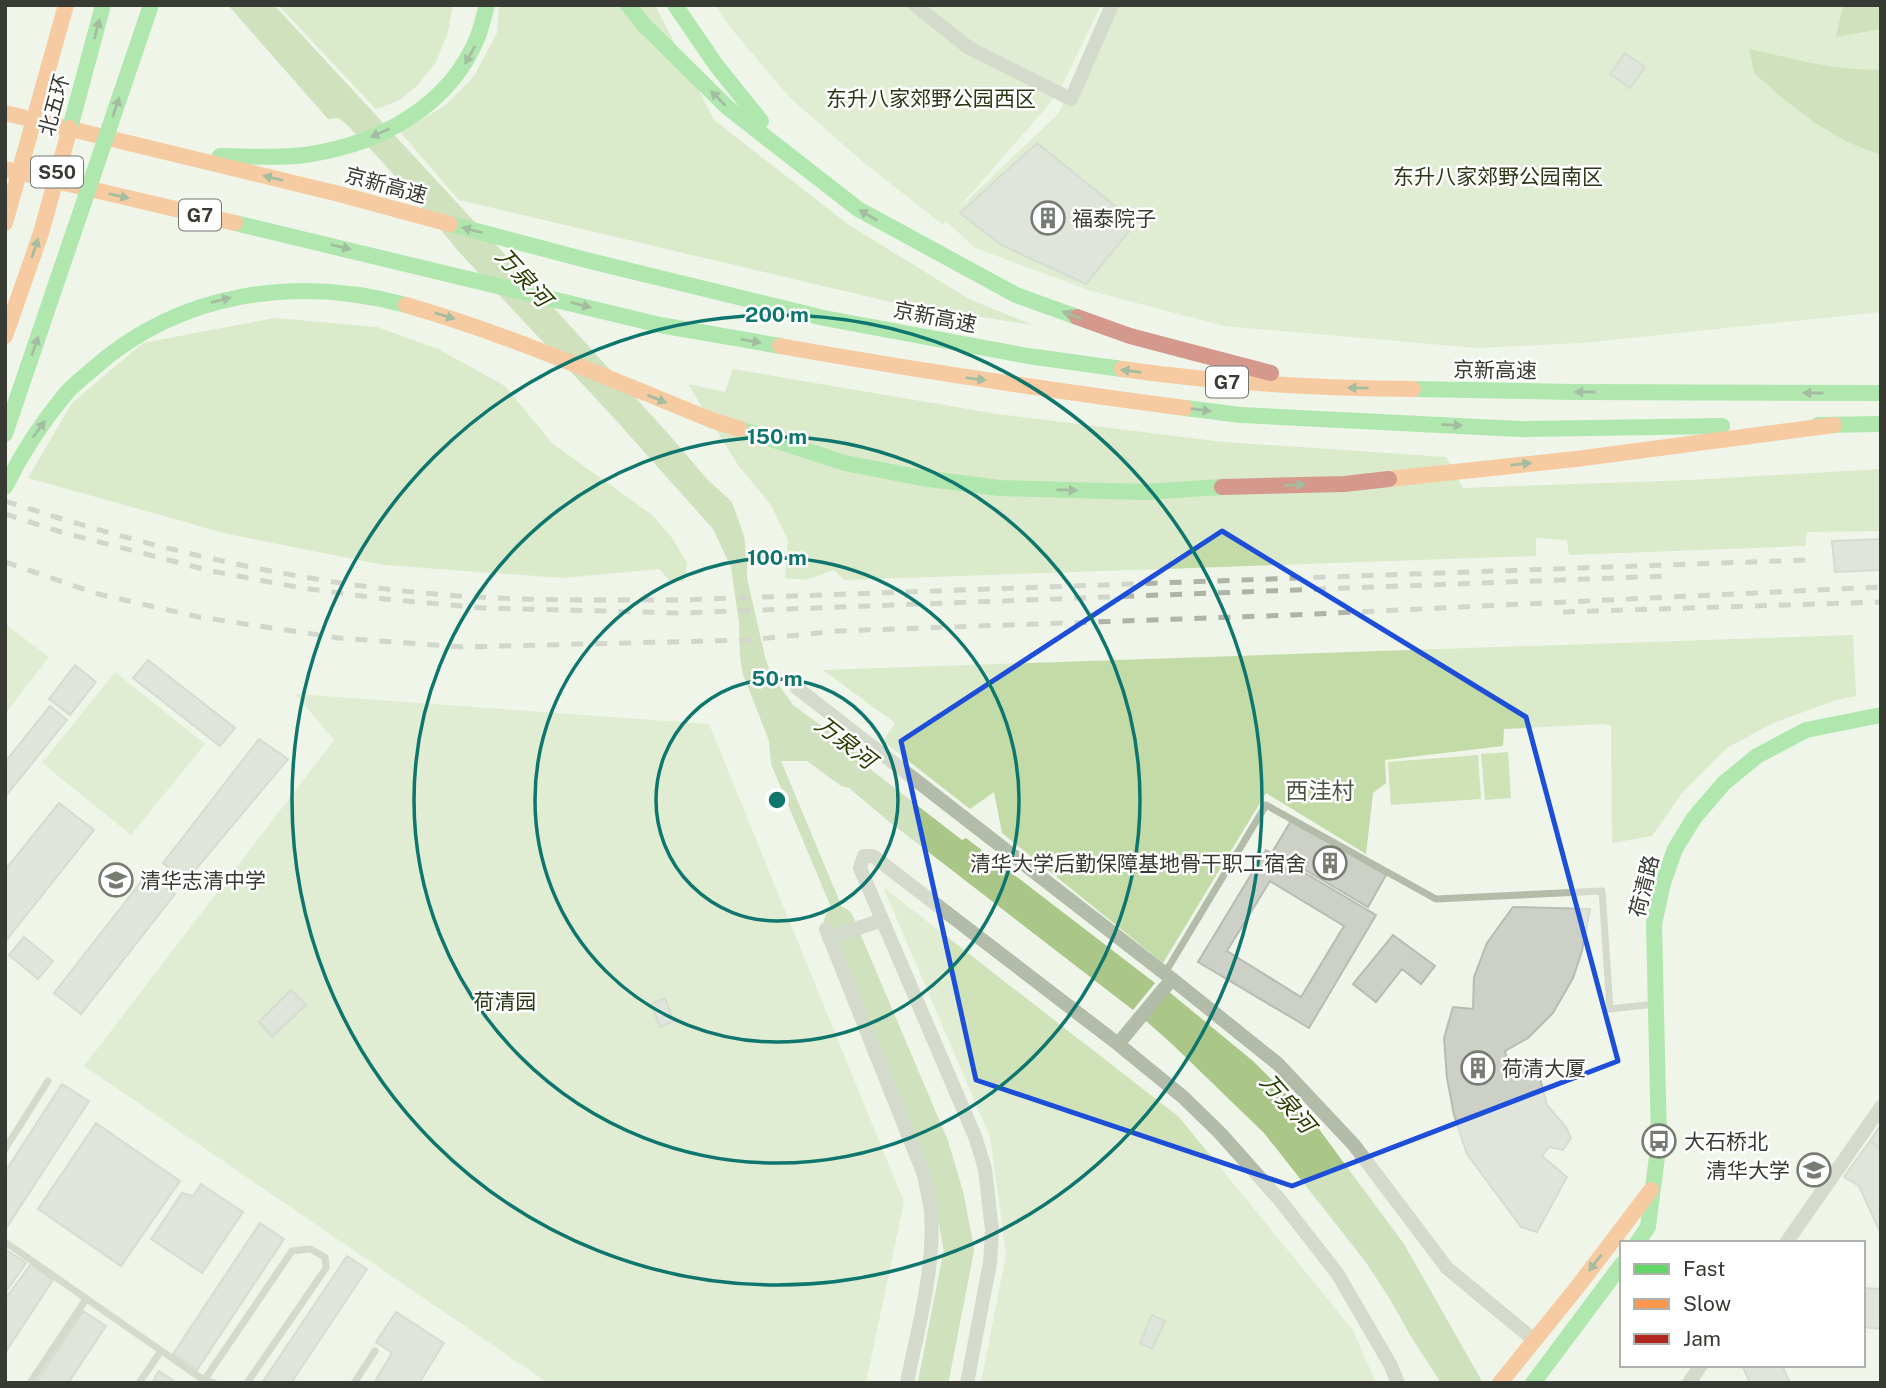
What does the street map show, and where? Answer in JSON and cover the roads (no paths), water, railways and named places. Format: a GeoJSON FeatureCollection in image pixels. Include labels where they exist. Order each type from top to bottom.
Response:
{"type":"FeatureCollection","features":[{"type":"Feature","properties":{"kind":"main road","name":"北五环"},"geometry":{"type":"LineString","coordinates":[[5,223],[65,5]]}},
{"type":"Feature","properties":{"kind":"main road","name":"北五环"},"geometry":{"type":"LineString","coordinates":[[5,336],[41,233],[103,5]]}},
{"type":"Feature","properties":{"kind":"main road"},"geometry":{"type":"LineString","coordinates":[[5,434],[151,5]]}},
{"type":"Feature","properties":{"kind":"main road"},"geometry":{"type":"LineString","coordinates":[[184,157],[310,154],[351,146],[388,130],[413,116],[455,78],[469,59],[484,21],[487,5]]}},
{"type":"Feature","properties":{"kind":"main road"},"geometry":{"type":"LineString","coordinates":[[628,5],[645,26],[727,107],[858,209],[1016,296],[1130,336],[1326,388]]}},
{"type":"Feature","properties":{"kind":"main road"},"geometry":{"type":"LineString","coordinates":[[675,5],[715,66],[791,156]]}},
{"type":"Feature","properties":{"kind":"main road","name":"京新高速"},"geometry":{"type":"LineString","coordinates":[[5,113],[339,194],[586,260],[824,318],[1028,356],[1190,379],[1326,388],[1881,393]]}},
{"type":"Feature","properties":{"kind":"main road","name":"G7"},"geometry":{"type":"LineString","coordinates":[[5,169],[660,325],[891,366],[1085,395],[1241,415],[1520,429],[1881,424]]}},
{"type":"Feature","properties":{"kind":"main road"},"geometry":{"type":"LineString","coordinates":[[5,487],[22,453],[64,395],[111,353],[161,323],[213,302],[292,290],[373,296],[448,317],[714,421],[834,460],[922,478],[999,488],[1144,492],[1214,487],[1345,484],[1834,425]]}},
{"type":"Feature","properties":{"kind":"main road","name":"荷清路"},"geometry":{"type":"LineString","coordinates":[[1638,1241],[1648,1227],[1659,1142],[1654,924],[1663,883],[1675,849],[1694,818],[1724,783],[1757,756],[1806,730],[1881,715]]}},
{"type":"Feature","properties":{"kind":"main road","name":"荷清路"},"geometry":{"type":"LineString","coordinates":[[1500,1383],[1652,1190]]}},
{"type":"Feature","properties":{"kind":"main road"},"geometry":{"type":"LineString","coordinates":[[1534,1381],[1620,1267]]}},
{"type":"Feature","properties":{"kind":"street"},"geometry":{"type":"LineString","coordinates":[[915,5],[969,48],[1070,99],[1112,5]]}},
{"type":"Feature","properties":{"kind":"street"},"geometry":{"type":"LineString","coordinates":[[797,688],[1169,976],[1278,1064],[1354,1145],[1447,1268],[1534,1340]]}},
{"type":"Feature","properties":{"kind":"street"},"geometry":{"type":"LineString","coordinates":[[967,1383],[990,1263],[992,1230],[985,1169],[976,1139],[860,868],[864,856],[873,856],[1118,1045],[1183,1097],[1220,1133],[1279,1199],[1337,1273],[1390,1364],[1398,1383]]}},
{"type":"Feature","properties":{"kind":"street"},"geometry":{"type":"LineString","coordinates":[[882,920],[830,934],[924,1175],[931,1209],[928,1274],[907,1383]]}},
{"type":"Feature","properties":{"kind":"street"},"geometry":{"type":"LineString","coordinates":[[1118,1045],[1169,976]]}},
{"type":"Feature","properties":{"kind":"street"},"geometry":{"type":"LineString","coordinates":[[1787,1241],[1881,1107]]}},
{"type":"Feature","properties":{"kind":"street"},"geometry":{"type":"LineString","coordinates":[[1689,1383],[1700,1367]]}},
{"type":"Feature","properties":{"kind":"lane"},"geometry":{"type":"LineString","coordinates":[[1169,976],[1266,805],[1436,899],[1602,891],[1610,1009],[1656,1004]]}},
{"type":"Feature","properties":{"kind":"lane"},"geometry":{"type":"LineString","coordinates":[[5,1149],[48,1081]]}},
{"type":"Feature","properties":{"kind":"lane"},"geometry":{"type":"LineString","coordinates":[[5,1242],[161,1350],[214,1383]]}},
{"type":"Feature","properties":{"kind":"lane"},"geometry":{"type":"LineString","coordinates":[[205,1379],[292,1251],[310,1249],[326,1257],[326,1268],[247,1383]]}},
{"type":"Feature","properties":{"kind":"lane"},"geometry":{"type":"LineString","coordinates":[[30,1383],[86,1299]]}},
{"type":"Feature","properties":{"kind":"lane"},"geometry":{"type":"LineString","coordinates":[[139,1383],[161,1350]]}},
{"type":"Feature","properties":{"kind":"lane"},"geometry":{"type":"LineString","coordinates":[[354,1383],[375,1351]]}},
{"type":"Feature","properties":{"kind":"water","name":"万泉河"},"geometry":{"type":"Polygon","coordinates":[[[228,5],[274,5],[523,274],[707,479],[732,502],[744,536],[747,578],[765,657],[771,674],[793,705],[863,756],[865,765],[962,840],[966,838],[1155,983],[1133,1010],[849,788],[841,786],[807,761],[781,761],[862,955],[853,960],[771,764],[769,741],[743,674],[731,567],[713,529],[460,253],[376,155],[345,123],[338,118],[328,119],[228,5]]]}},
{"type":"Feature","properties":{"kind":"water"},"geometry":{"type":"Polygon","coordinates":[[[1843,5],[1881,5],[1881,29],[1836,37],[1843,5]]]}},
{"type":"Feature","properties":{"kind":"water"},"geometry":{"type":"Polygon","coordinates":[[[1749,49],[1833,67],[1881,69],[1881,155],[1847,142],[1815,123],[1781,97],[1754,73],[1749,49]]]}},
{"type":"Feature","properties":{"kind":"water","name":"万泉河"},"geometry":{"type":"Polygon","coordinates":[[[1168,991],[1253,1061],[1313,1121],[1404,1244],[1483,1383],[1441,1383],[1365,1261],[1264,1133],[1145,1020],[1168,991]]]}},
{"type":"Feature","properties":{"kind":"waterway"},"geometry":{"type":"LineString","coordinates":[[839,922],[934,1146],[949,1197],[959,1250],[933,1383]]}},
{"type":"Feature","properties":{"kind":"railway"},"geometry":{"type":"LineString","coordinates":[[5,501],[168,548],[334,582],[446,595],[563,600],[680,600],[1806,560]]}},
{"type":"Feature","properties":{"kind":"railway"},"geometry":{"type":"LineString","coordinates":[[5,514],[61,532],[211,571],[302,588],[484,608],[681,613],[1667,576]]}},
{"type":"Feature","properties":{"kind":"railway"},"geometry":{"type":"LineString","coordinates":[[5,562],[98,594],[199,617],[339,638],[463,647],[749,640],[837,631],[1293,615],[1881,587]]}},
{"type":"Feature","properties":{"kind":"railway"},"geometry":{"type":"LineString","coordinates":[[1563,612],[1881,602]]}},
{"type":"Feature","properties":{"kind":"place","name":"福泰院子"},"geometry":{"type":"Point","coordinates":[1048,218]}},
{"type":"Feature","properties":{"kind":"place","name":"清华大学后勤保障基地骨干职工宿舍"},"geometry":{"type":"Point","coordinates":[1330,863]}},
{"type":"Feature","properties":{"kind":"place","name":"清华志清中学"},"geometry":{"type":"Point","coordinates":[116,880]}},
{"type":"Feature","properties":{"kind":"place","name":"荷清大厦"},"geometry":{"type":"Point","coordinates":[1478,1068]}},
{"type":"Feature","properties":{"kind":"place","name":"大石桥北"},"geometry":{"type":"Point","coordinates":[1659,1141]}},
{"type":"Feature","properties":{"kind":"place","name":"清华大学"},"geometry":{"type":"Point","coordinates":[1814,1170]}},
{"type":"Feature","properties":{"kind":"district","name":"西洼村"},"geometry":{"type":"Point","coordinates":[1320,790]}},
{"type":"Feature","properties":{"kind":"park label","name":"东升八家郊野公园西区"},"geometry":{"type":"Point","coordinates":[931,98]}},
{"type":"Feature","properties":{"kind":"park label","name":"东升八家郊野公园南区"},"geometry":{"type":"Point","coordinates":[1498,176]}},
{"type":"Feature","properties":{"kind":"park label","name":"荷清园"},"geometry":{"type":"Point","coordinates":[505,1001]}}]}
